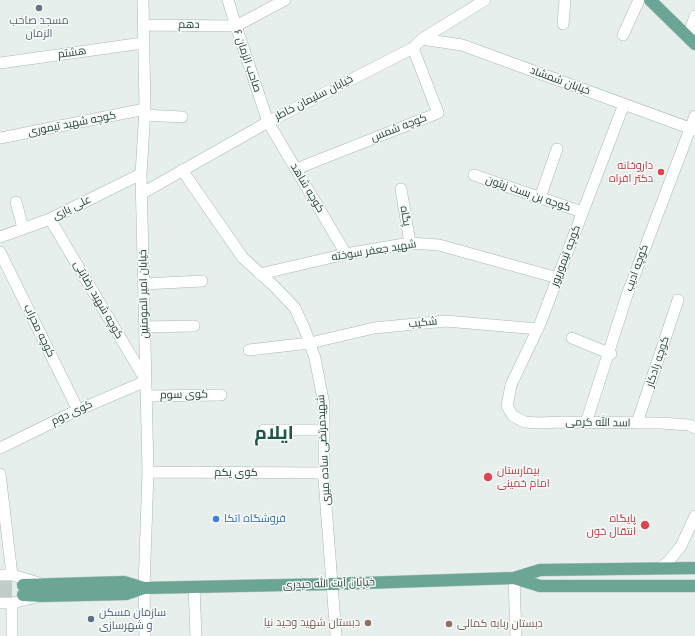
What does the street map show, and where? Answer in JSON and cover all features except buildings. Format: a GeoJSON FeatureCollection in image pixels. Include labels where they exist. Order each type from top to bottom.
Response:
{"type":"FeatureCollection","features":[{"type":"Feature","properties":{"kind":"main road"},"geometry":{"type":"LineString","coordinates":[[650,0],[691,40]]}},
{"type":"Feature","properties":{"kind":"main road","name":"خیابان آیت الله حیدری"},"geometry":{"type":"LineString","coordinates":[[23,590],[41,590],[124,582],[144,588],[333,584],[514,578],[540,570],[695,568]]}},
{"type":"Feature","properties":{"kind":"main road","name":"خیابان آیت الله حیدری"},"geometry":{"type":"LineString","coordinates":[[514,578],[540,586],[695,586]]}},
{"type":"Feature","properties":{"kind":"street","name":"خیابان امیر المومنین"},"geometry":{"type":"LineString","coordinates":[[143,0],[144,112],[141,194],[148,472],[144,588],[145,636]]}},
{"type":"Feature","properties":{"kind":"street","name":"صاحب الزمان ۶"},"geometry":{"type":"LineString","coordinates":[[228,0],[268,122]]}},
{"type":"Feature","properties":{"kind":"street"},"geometry":{"type":"LineString","coordinates":[[236,26],[285,0]]}},
{"type":"Feature","properties":{"kind":"street","name":"خیابان سلیمان خاطر"},"geometry":{"type":"LineString","coordinates":[[141,194],[268,122],[413,48],[422,39],[485,0]]}},
{"type":"Feature","properties":{"kind":"street"},"geometry":{"type":"LineString","coordinates":[[563,24],[565,0]]}},
{"type":"Feature","properties":{"kind":"street"},"geometry":{"type":"LineString","coordinates":[[623,35],[639,0]]}},
{"type":"Feature","properties":{"kind":"street"},"geometry":{"type":"LineString","coordinates":[[691,40],[695,16]]}},
{"type":"Feature","properties":{"kind":"street","name":"دهم"},"geometry":{"type":"LineString","coordinates":[[143,24],[236,26]]}},
{"type":"Feature","properties":{"kind":"street","name":"خیابان شمشاد"},"geometry":{"type":"LineString","coordinates":[[422,39],[462,45],[692,129]]}},
{"type":"Feature","properties":{"kind":"street","name":"هشتم"},"geometry":{"type":"LineString","coordinates":[[0,63],[143,43]]}},
{"type":"Feature","properties":{"kind":"street","name":"کوچه شمس"},"geometry":{"type":"LineString","coordinates":[[296,169],[438,113],[413,48]]}},
{"type":"Feature","properties":{"kind":"street","name":"کوچه تیمورپور"},"geometry":{"type":"LineString","coordinates":[[507,406],[511,385],[538,329],[624,104]]}},
{"type":"Feature","properties":{"kind":"street","name":"کوچه شهید تیموری"},"geometry":{"type":"LineString","coordinates":[[0,138],[144,112],[182,117]]}},
{"type":"Feature","properties":{"kind":"street","name":"کوچه ادیب"},"geometry":{"type":"LineString","coordinates":[[586,423],[628,295],[692,129],[695,116]]}},
{"type":"Feature","properties":{"kind":"street","name":"کوچه شاهد"},"geometry":{"type":"LineString","coordinates":[[268,122],[346,254]]}},
{"type":"Feature","properties":{"kind":"street"},"geometry":{"type":"LineString","coordinates":[[540,198],[557,149]]}},
{"type":"Feature","properties":{"kind":"street","name":"شهیدمرتضی ساده میری"},"geometry":{"type":"LineString","coordinates":[[182,170],[243,258],[274,286],[295,308],[315,358],[324,405],[324,473],[336,636]]}},
{"type":"Feature","properties":{"kind":"street","name":"علی یاری"},"geometry":{"type":"LineString","coordinates":[[0,237],[50,219],[141,174]]}},
{"type":"Feature","properties":{"kind":"street","name":"کوچه بن بست زیتون"},"geometry":{"type":"LineString","coordinates":[[474,175],[582,212]]}},
{"type":"Feature","properties":{"kind":"street","name":"پگاه"},"geometry":{"type":"LineString","coordinates":[[401,189],[410,243]]}},
{"type":"Feature","properties":{"kind":"street"},"geometry":{"type":"LineString","coordinates":[[16,202],[23,228]]}},
{"type":"Feature","properties":{"kind":"street","name":"کوچه شهید رضایتی"},"geometry":{"type":"LineString","coordinates":[[50,219],[146,381]]}},
{"type":"Feature","properties":{"kind":"street","name":"شهید جعفر سوخته"},"geometry":{"type":"LineString","coordinates":[[260,274],[346,254],[410,243],[439,244],[558,278]]}},
{"type":"Feature","properties":{"kind":"street","name":"کوچه محراب"},"geometry":{"type":"LineString","coordinates":[[0,252],[78,410]]}},
{"type":"Feature","properties":{"kind":"street"},"geometry":{"type":"LineString","coordinates":[[144,284],[202,281]]}},
{"type":"Feature","properties":{"kind":"street","name":"کوچه رادکار"},"geometry":{"type":"LineString","coordinates":[[637,423],[678,300]]}},
{"type":"Feature","properties":{"kind":"street","name":"شکیب"},"geometry":{"type":"LineString","coordinates":[[249,350],[310,343],[374,328],[446,321],[538,329]]}},
{"type":"Feature","properties":{"kind":"street"},"geometry":{"type":"LineString","coordinates":[[144,327],[194,326]]}},
{"type":"Feature","properties":{"kind":"street"},"geometry":{"type":"LineString","coordinates":[[572,338],[610,353]]}},
{"type":"Feature","properties":{"kind":"street","name":"کوی دوم"},"geometry":{"type":"LineString","coordinates":[[0,448],[78,410],[146,381]]}},
{"type":"Feature","properties":{"kind":"street","name":"کوی سوم"},"geometry":{"type":"LineString","coordinates":[[147,396],[221,395]]}},
{"type":"Feature","properties":{"kind":"street","name":"اسد الله کرمی"},"geometry":{"type":"LineString","coordinates":[[507,406],[513,416],[524,422],[637,423],[689,425],[695,428]]}},
{"type":"Feature","properties":{"kind":"street"},"geometry":{"type":"LineString","coordinates":[[264,430],[323,430]]}},
{"type":"Feature","properties":{"kind":"street","name":"کوی یکم"},"geometry":{"type":"LineString","coordinates":[[148,472],[324,473]]}},
{"type":"Feature","properties":{"kind":"street"},"geometry":{"type":"LineString","coordinates":[[0,474],[1,496],[12,575]]}},
{"type":"Feature","properties":{"kind":"street"},"geometry":{"type":"LineString","coordinates":[[660,568],[668,562],[681,546],[695,516]]}},
{"type":"Feature","properties":{"kind":"street"},"geometry":{"type":"LineString","coordinates":[[0,575],[12,575],[41,590]]}},
{"type":"Feature","properties":{"kind":"street"},"geometry":{"type":"LineString","coordinates":[[514,578],[516,636]]}},
{"type":"Feature","properties":{"kind":"street"},"geometry":{"type":"LineString","coordinates":[[194,587],[196,636]]}},
{"type":"Feature","properties":{"kind":"street"},"geometry":{"type":"LineString","coordinates":[[0,604],[12,603],[41,590]]}},
{"type":"Feature","properties":{"kind":"street"},"geometry":{"type":"LineString","coordinates":[[12,603],[12,636]]}},
{"type":"Feature","properties":{"kind":"tunnel"},"geometry":{"type":"LineString","coordinates":[[0,586],[23,585]]}},
{"type":"Feature","properties":{"kind":"tunnel"},"geometry":{"type":"LineString","coordinates":[[0,596],[23,595]]}},
{"type":"Feature","properties":{"kind":"place","name":"مسجد صاحب الزمان"},"geometry":{"type":"Point","coordinates":[39,8]}},
{"type":"Feature","properties":{"kind":"place","name":"داروخانه دکتر افراه"},"geometry":{"type":"Point","coordinates":[661,172]}},
{"type":"Feature","properties":{"kind":"place","name":"بیمارستان امام خمینی"},"geometry":{"type":"Point","coordinates":[488,477]}},
{"type":"Feature","properties":{"kind":"place","name":"فروشگاه اتکا"},"geometry":{"type":"Point","coordinates":[216,519]}},
{"type":"Feature","properties":{"kind":"place","name":"پایگاه انتقال خون"},"geometry":{"type":"Point","coordinates":[645,525]}},
{"type":"Feature","properties":{"kind":"place","name":"سازمان مسکن و شهرسازی"},"geometry":{"type":"Point","coordinates":[91,619]}},
{"type":"Feature","properties":{"kind":"place","name":"دبستان شهید وحید نیا"},"geometry":{"type":"Point","coordinates":[368,623]}},
{"type":"Feature","properties":{"kind":"place","name":"دبستان ربابه کمالی"},"geometry":{"type":"Point","coordinates":[449,624]}},
{"type":"Feature","properties":{"kind":"district","name":"ایلام"},"geometry":{"type":"Point","coordinates":[274,434]}}]}
